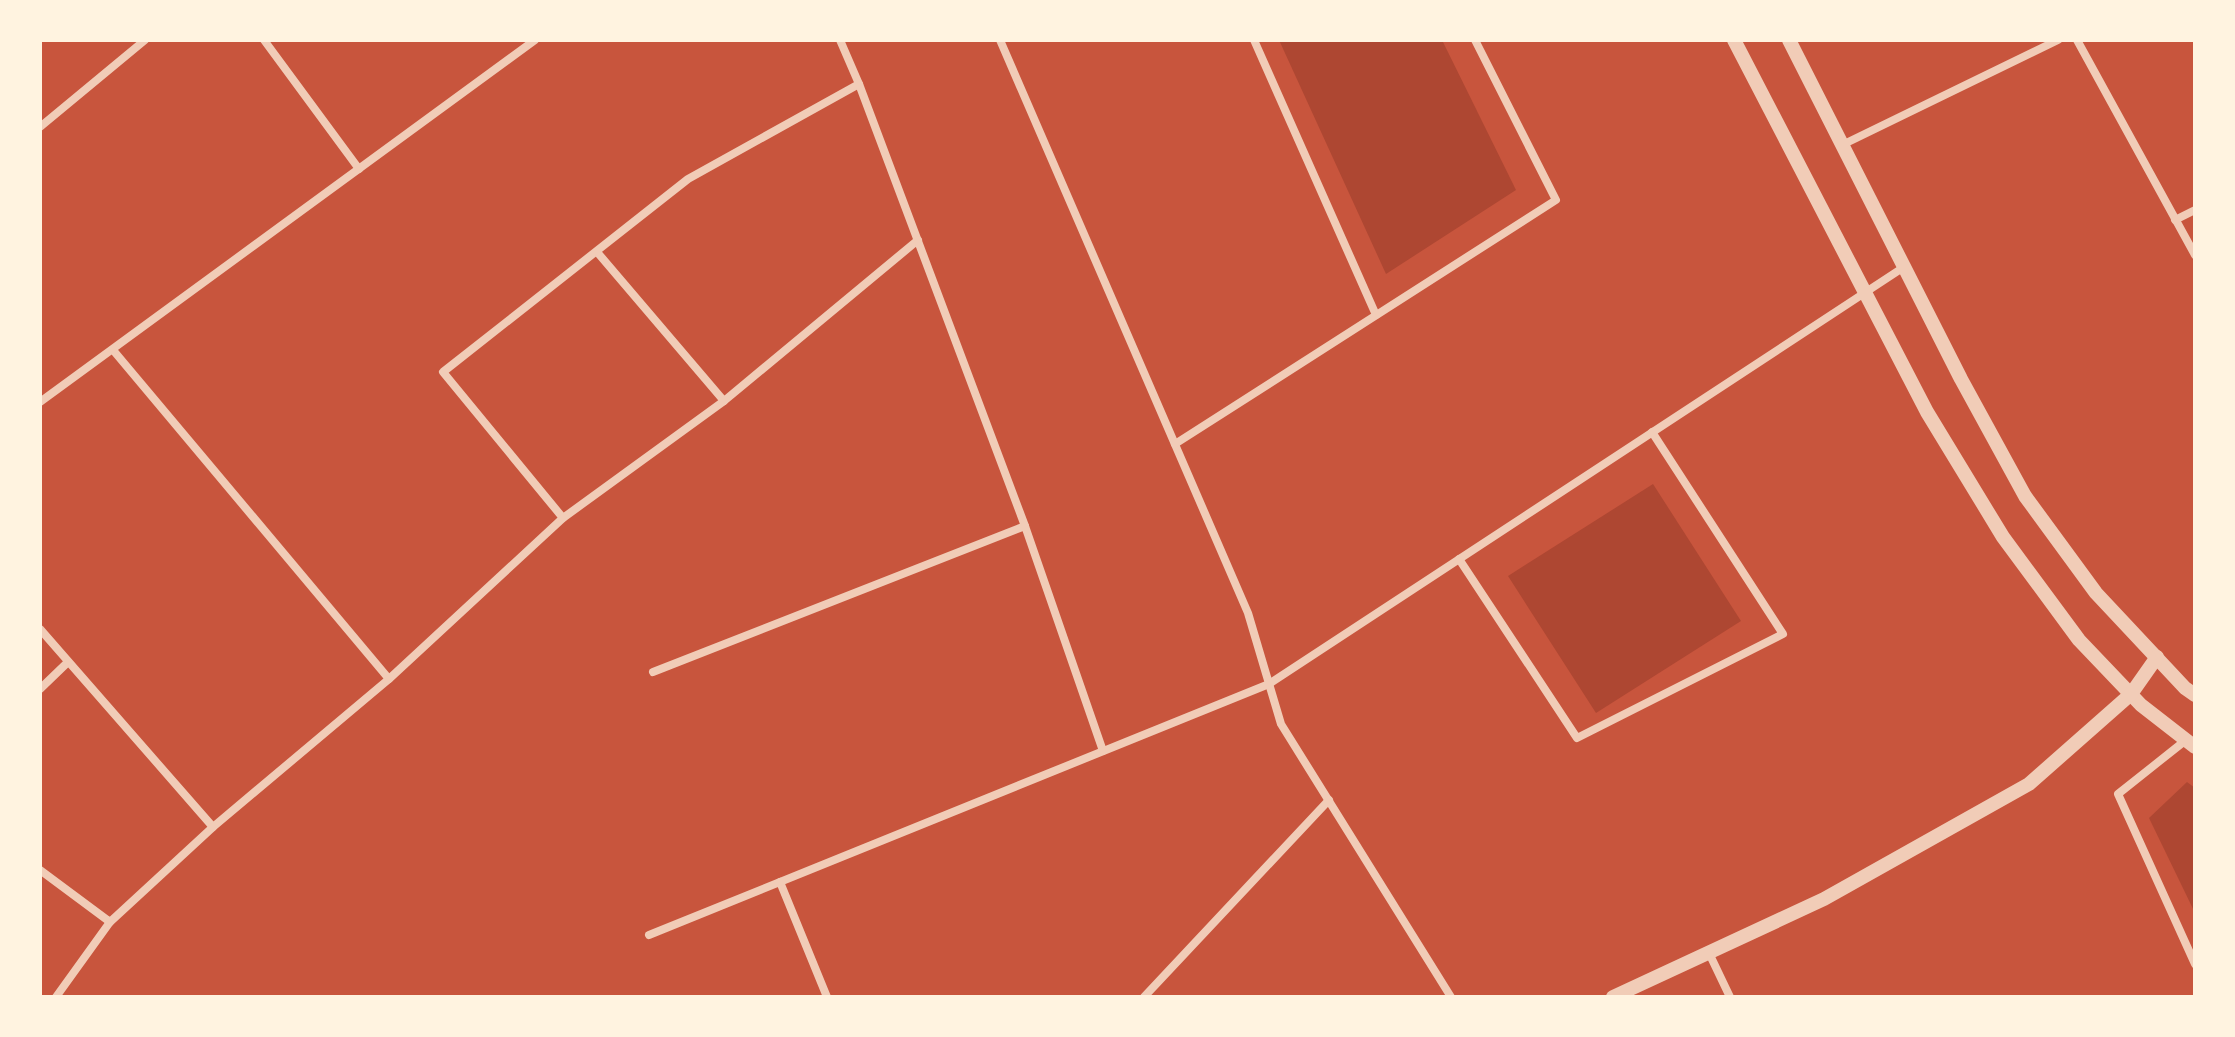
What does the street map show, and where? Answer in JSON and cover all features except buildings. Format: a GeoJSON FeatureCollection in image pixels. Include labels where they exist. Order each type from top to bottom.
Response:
{"type":"FeatureCollection","features":[{"type":"Feature","properties":{"kind":"street"},"geometry":{"type":"LineString","coordinates":[[40,127],[145,40]]}},
{"type":"Feature","properties":{"kind":"street"},"geometry":{"type":"LineString","coordinates":[[264,40],[359,169]]}},
{"type":"Feature","properties":{"kind":"street"},"geometry":{"type":"LineString","coordinates":[[40,402],[535,40]]}},
{"type":"Feature","properties":{"kind":"street"},"geometry":{"type":"LineString","coordinates":[[840,40],[1025,526],[1103,751]]}},
{"type":"Feature","properties":{"kind":"street"},"geometry":{"type":"LineString","coordinates":[[1000,40],[1248,613],[1281,724],[1451,997]]}},
{"type":"Feature","properties":{"kind":"street"},"geometry":{"type":"LineString","coordinates":[[1254,40],[1376,315]]}},
{"type":"Feature","properties":{"kind":"street"},"geometry":{"type":"LineString","coordinates":[[1175,444],[1556,200],[1475,40]]}},
{"type":"Feature","properties":{"kind":"street"},"geometry":{"type":"LineString","coordinates":[[1734,40],[1927,412],[2003,537],[2079,640],[2131,694],[2191,744],[2118,794],[2195,964]]}},
{"type":"Feature","properties":{"kind":"street"},"geometry":{"type":"LineString","coordinates":[[1789,40],[2025,496],[2096,593],[2195,695]]}},
{"type":"Feature","properties":{"kind":"street"},"geometry":{"type":"LineString","coordinates":[[1842,145],[2058,40]]}},
{"type":"Feature","properties":{"kind":"street"},"geometry":{"type":"LineString","coordinates":[[2077,40],[2195,255]]}},
{"type":"Feature","properties":{"kind":"street"},"geometry":{"type":"LineString","coordinates":[[563,518],[443,372],[688,179],[859,84]]}},
{"type":"Feature","properties":{"kind":"street"},"geometry":{"type":"LineString","coordinates":[[2175,220],[2195,210]]}},
{"type":"Feature","properties":{"kind":"street"},"geometry":{"type":"LineString","coordinates":[[56,997],[110,922],[213,827],[389,679],[563,518],[724,401],[918,240]]}},
{"type":"Feature","properties":{"kind":"street"},"geometry":{"type":"LineString","coordinates":[[597,252],[724,401]]}},
{"type":"Feature","properties":{"kind":"street"},"geometry":{"type":"LineString","coordinates":[[649,935],[1269,684],[1904,267]]}},
{"type":"Feature","properties":{"kind":"street"},"geometry":{"type":"LineString","coordinates":[[113,350],[389,679]]}},
{"type":"Feature","properties":{"kind":"street"},"geometry":{"type":"LineString","coordinates":[[1459,559],[1577,738],[1783,634],[1652,432]]}},
{"type":"Feature","properties":{"kind":"street"},"geometry":{"type":"LineString","coordinates":[[653,672],[1025,526]]}},
{"type":"Feature","properties":{"kind":"street"},"geometry":{"type":"LineString","coordinates":[[40,629],[213,827]]}},
{"type":"Feature","properties":{"kind":"street"},"geometry":{"type":"LineString","coordinates":[[1613,997],[1824,899],[2029,784],[2131,694],[2157,657]]}},
{"type":"Feature","properties":{"kind":"street"},"geometry":{"type":"LineString","coordinates":[[40,689],[68,662]]}},
{"type":"Feature","properties":{"kind":"street"},"geometry":{"type":"LineString","coordinates":[[1147,996],[1329,800]]}},
{"type":"Feature","properties":{"kind":"street"},"geometry":{"type":"LineString","coordinates":[[40,870],[110,922]]}},
{"type":"Feature","properties":{"kind":"street"},"geometry":{"type":"LineString","coordinates":[[780,882],[827,997]]}},
{"type":"Feature","properties":{"kind":"street"},"geometry":{"type":"LineString","coordinates":[[1709,953],[1730,997]]}},
{"type":"Feature","properties":{"kind":"shaded area"},"geometry":{"type":"Polygon","coordinates":[[[1279,40],[1442,40],[1516,190],[1386,274],[1279,40]]]}},
{"type":"Feature","properties":{"kind":"shaded area"},"geometry":{"type":"Polygon","coordinates":[[[1653,484],[1741,621],[1596,713],[1508,576],[1653,484]]]}},
{"type":"Feature","properties":{"kind":"shaded area"},"geometry":{"type":"Polygon","coordinates":[[[2187,782],[2195,788],[2195,913],[2149,818],[2187,782]]]}}]}
